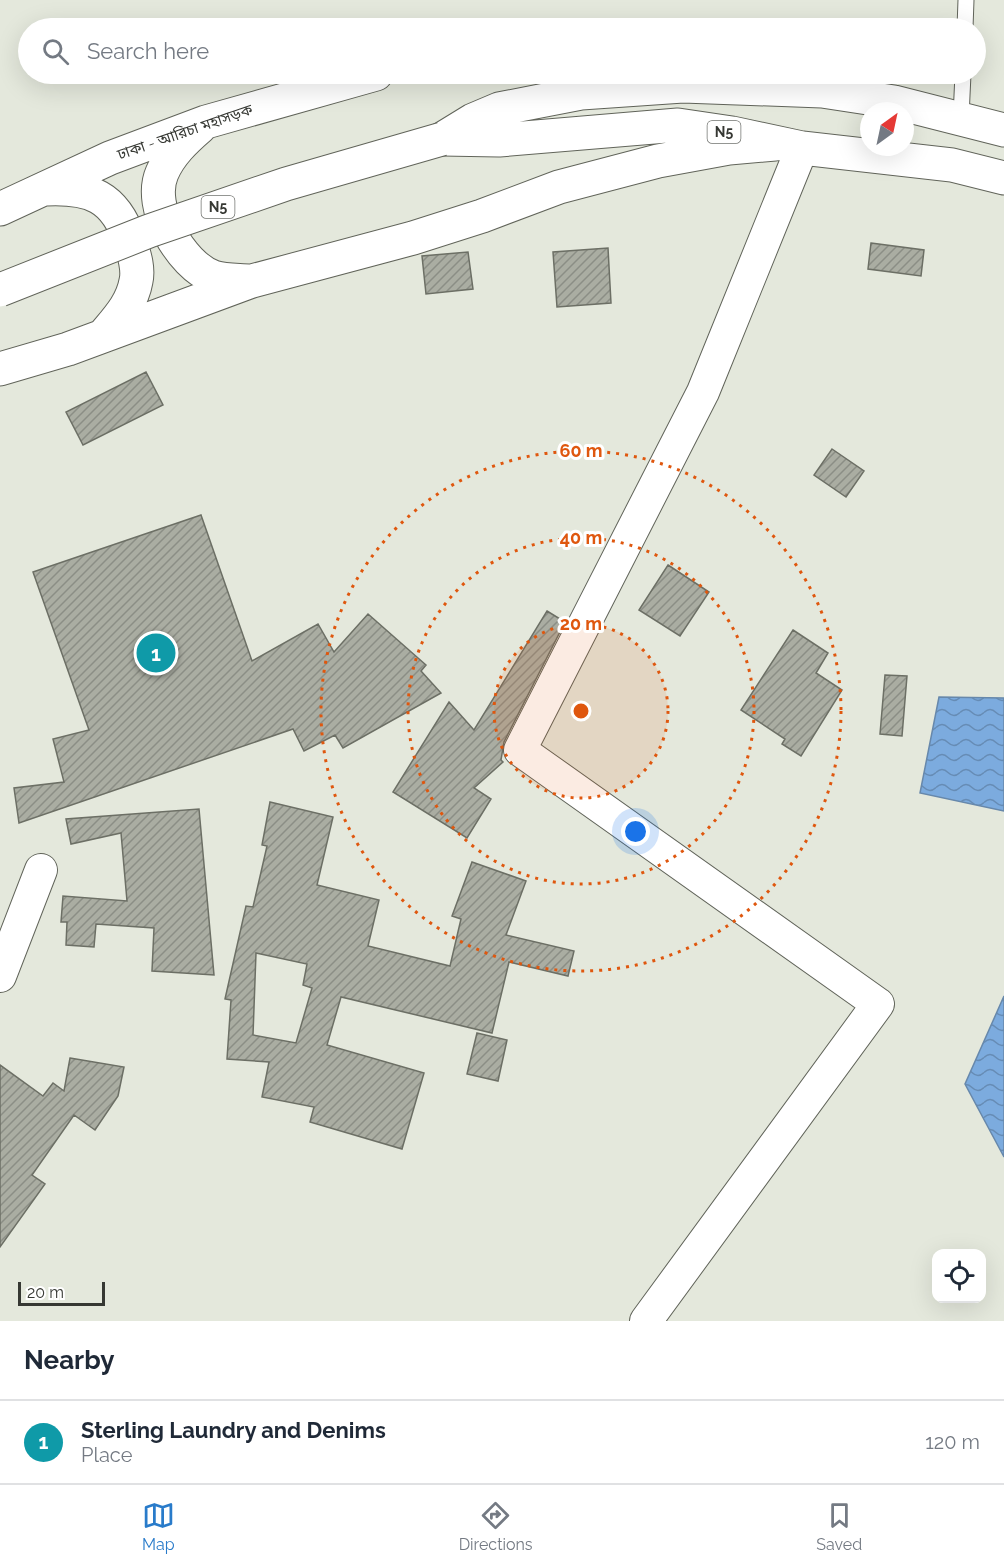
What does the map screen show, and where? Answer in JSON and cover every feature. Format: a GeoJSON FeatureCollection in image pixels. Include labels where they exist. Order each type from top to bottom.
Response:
{"type":"FeatureCollection","features":[{"type":"Feature","properties":{"kind":"highway","name":"ঢাকা - আরিচা মহাসড়ক"},"geometry":{"type":"LineString","coordinates":[[0,209],[110,158],[206,122],[341,84]]}},
{"type":"Feature","properties":{"kind":"highway","name":"N5"},"geometry":{"type":"LineString","coordinates":[[801,84],[822,91],[961,117],[1004,130]]}},
{"type":"Feature","properties":{"kind":"highway","name":"N5"},"geometry":{"type":"LineString","coordinates":[[0,290],[148,231],[286,184],[442,139],[473,120],[499,109],[581,93],[683,86],[822,91]]}},
{"type":"Feature","properties":{"kind":"highway"},"geometry":{"type":"LineString","coordinates":[[206,122],[182,142],[161,174],[157,195],[166,223],[179,250],[194,267],[215,278],[252,281]]}},
{"type":"Feature","properties":{"kind":"highway","name":"N5"},"geometry":{"type":"LineString","coordinates":[[442,139],[499,140],[678,125],[732,133],[789,146],[952,165],[1004,178]]}},
{"type":"Feature","properties":{"kind":"highway"},"geometry":{"type":"LineString","coordinates":[[0,369],[68,350],[252,281],[413,238],[483,216],[559,187],[658,161],[729,148],[789,146]]}},
{"type":"Feature","properties":{"kind":"highway"},"geometry":{"type":"LineString","coordinates":[[44,189],[70,188],[93,193],[112,206],[128,234],[136,258],[136,281],[126,308],[103,336]]}},
{"type":"Feature","properties":{"kind":"street"},"geometry":{"type":"LineString","coordinates":[[646,1321],[878,1004],[520,750],[703,392],[789,146]]}},
{"type":"Feature","properties":{"kind":"street"},"geometry":{"type":"LineString","coordinates":[[0,975],[41,870]]}},
{"type":"Feature","properties":{"kind":"lane"},"geometry":{"type":"LineString","coordinates":[[965,18],[966,0]]}},
{"type":"Feature","properties":{"kind":"lane"},"geometry":{"type":"LineString","coordinates":[[961,117],[963,84]]}},
{"type":"Feature","properties":{"kind":"water"},"geometry":{"type":"Polygon","coordinates":[[[939,697],[1004,698],[1004,811],[920,793],[939,697]]]}},
{"type":"Feature","properties":{"kind":"water"},"geometry":{"type":"Polygon","coordinates":[[[1004,996],[1004,1157],[965,1084],[1004,996]]]}},
{"type":"Feature","properties":{"kind":"building"},"geometry":{"type":"Polygon","coordinates":[[[871,243],[924,250],[921,276],[868,269],[871,243]]]}},
{"type":"Feature","properties":{"kind":"building"},"geometry":{"type":"Polygon","coordinates":[[[608,248],[611,303],[557,307],[553,252],[608,248]]]}},
{"type":"Feature","properties":{"kind":"building"},"geometry":{"type":"Polygon","coordinates":[[[468,252],[473,289],[426,294],[422,256],[468,252]]]}},
{"type":"Feature","properties":{"kind":"building"},"geometry":{"type":"Polygon","coordinates":[[[146,372],[163,405],[83,445],[66,412],[146,372]]]}},
{"type":"Feature","properties":{"kind":"building"},"geometry":{"type":"Polygon","coordinates":[[[832,449],[864,471],[846,497],[814,475],[832,449]]]}},
{"type":"Feature","properties":{"kind":"building"},"geometry":{"type":"Polygon","coordinates":[[[201,515],[252,661],[318,624],[334,652],[368,614],[426,665],[421,671],[441,693],[343,748],[335,735],[304,751],[293,729],[19,823],[14,788],[64,782],[53,739],[89,730],[33,572],[201,515]]]}},
{"type":"Feature","properties":{"kind":"building"},"geometry":{"type":"Polygon","coordinates":[[[668,565],[709,592],[680,636],[639,610],[668,565]]]}},
{"type":"Feature","properties":{"kind":"building"},"geometry":{"type":"Polygon","coordinates":[[[547,611],[565,622],[504,742],[501,760],[503,762],[474,788],[491,799],[467,838],[393,792],[449,702],[474,730],[547,611]]]}},
{"type":"Feature","properties":{"kind":"building"},"geometry":{"type":"Polygon","coordinates":[[[793,630],[828,653],[816,673],[842,690],[801,756],[782,744],[785,739],[741,710],[793,630]]]}},
{"type":"Feature","properties":{"kind":"building"},"geometry":{"type":"Polygon","coordinates":[[[885,675],[907,676],[902,736],[880,734],[885,675]]]}},
{"type":"Feature","properties":{"kind":"building"},"geometry":{"type":"Polygon","coordinates":[[[270,802],[333,817],[317,885],[379,900],[368,946],[450,966],[461,919],[452,916],[472,862],[526,881],[506,935],[574,951],[568,976],[509,962],[492,1033],[341,997],[327,1045],[424,1073],[402,1149],[310,1122],[314,1107],[262,1097],[269,1062],[227,1059],[231,1000],[225,999],[246,906],[253,907],[267,846],[262,845],[270,802]],[[256,953],[253,1035],[296,1043],[312,988],[303,985],[307,964],[256,953]]]}},
{"type":"Feature","properties":{"kind":"building"},"geometry":{"type":"Polygon","coordinates":[[[199,809],[214,975],[152,971],[154,928],[96,924],[94,947],[66,945],[67,922],[61,922],[63,896],[127,901],[121,833],[71,844],[66,819],[199,809]]]}},
{"type":"Feature","properties":{"kind":"building"},"geometry":{"type":"Polygon","coordinates":[[[477,1033],[507,1040],[498,1081],[467,1074],[477,1033]]]}},
{"type":"Feature","properties":{"kind":"building"},"geometry":{"type":"Polygon","coordinates":[[[70,1058],[124,1067],[118,1096],[95,1130],[74,1115],[32,1175],[45,1184],[0,1247],[0,1065],[43,1096],[53,1083],[64,1091],[70,1058]]]}},
{"type":"Feature","properties":{"kind":"place","name":"Sterling Laundry and Denims"},"geometry":{"type":"Point","coordinates":[156,653]}}]}
